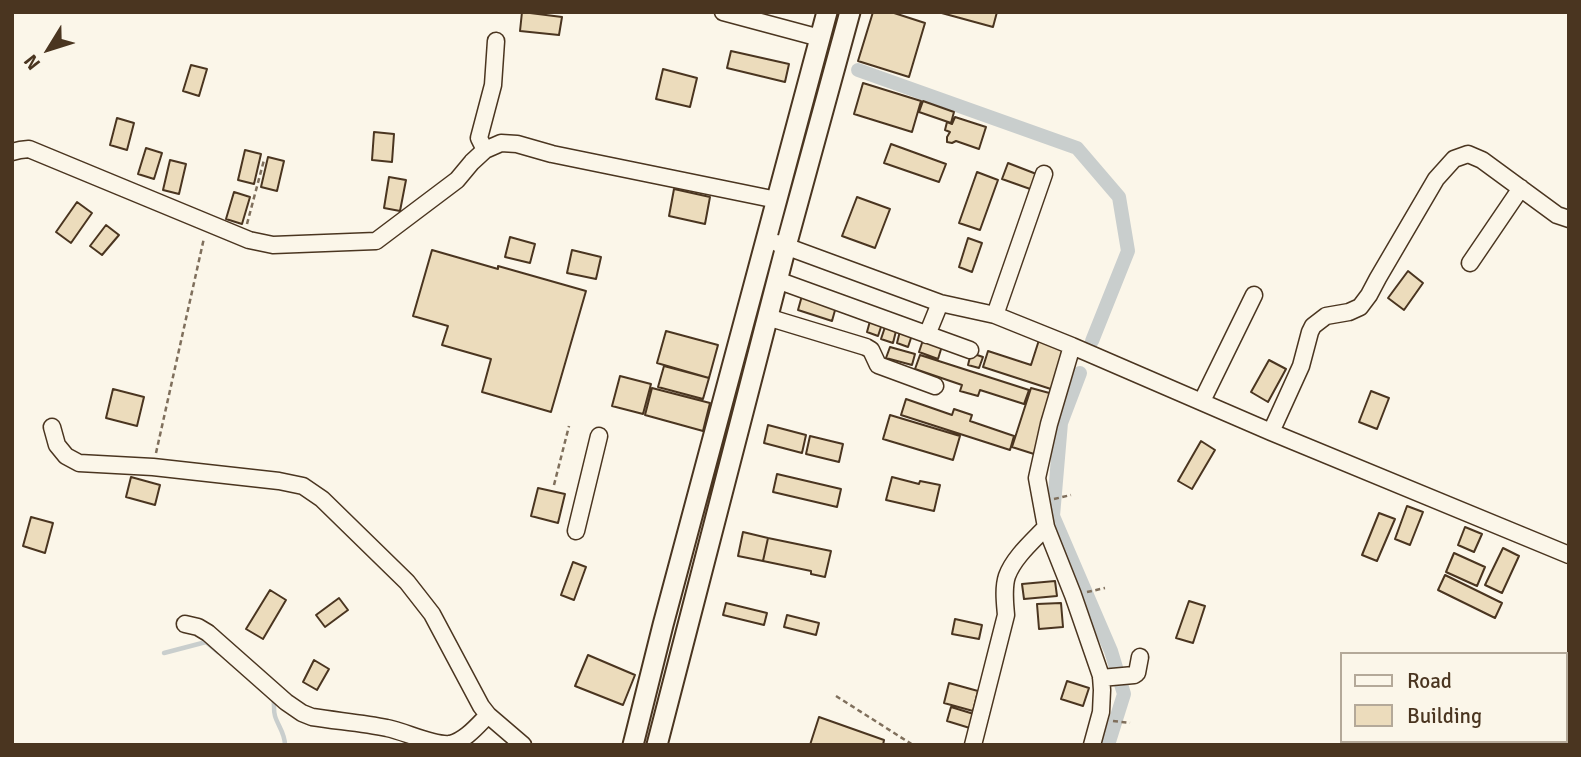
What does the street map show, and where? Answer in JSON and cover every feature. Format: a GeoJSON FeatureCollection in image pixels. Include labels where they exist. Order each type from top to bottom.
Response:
{"type":"FeatureCollection","features":[{"type":"Feature","properties":{"kind":"main road"},"geometry":{"type":"LineString","coordinates":[[633,745],[666,611],[827,12]]}},
{"type":"Feature","properties":{"kind":"main road"},"geometry":{"type":"LineString","coordinates":[[657,745],[767,317],[850,12]]}},
{"type":"Feature","properties":{"kind":"street"},"geometry":{"type":"LineString","coordinates":[[723,12],[820,38]]}},
{"type":"Feature","properties":{"kind":"street"},"geometry":{"type":"LineString","coordinates":[[485,150],[479,138],[493,85],[496,41]]}},
{"type":"Feature","properties":{"kind":"street"},"geometry":{"type":"LineString","coordinates":[[12,152],[29,149],[243,237],[273,245],[376,240],[457,180],[485,150],[501,143],[517,144],[552,154],[778,200]]}},
{"type":"Feature","properties":{"kind":"street"},"geometry":{"type":"LineString","coordinates":[[1270,432],[1301,366],[1313,326],[1326,316],[1360,307],[1436,179],[1454,159],[1468,154],[1482,160],[1557,215],[1569,219]]}},
{"type":"Feature","properties":{"kind":"street"},"geometry":{"type":"LineString","coordinates":[[995,316],[1044,174]]}},
{"type":"Feature","properties":{"kind":"street"},"geometry":{"type":"LineString","coordinates":[[1470,263],[1521,188]]}},
{"type":"Feature","properties":{"kind":"street"},"geometry":{"type":"LineString","coordinates":[[767,239],[940,303],[995,316],[1072,346],[1270,432],[1569,555]]}},
{"type":"Feature","properties":{"kind":"street"},"geometry":{"type":"LineString","coordinates":[[777,280],[970,350]]}},
{"type":"Feature","properties":{"kind":"street"},"geometry":{"type":"LineString","coordinates":[[1202,401],[1254,295]]}},
{"type":"Feature","properties":{"kind":"street"},"geometry":{"type":"LineString","coordinates":[[928,335],[940,303]]}},
{"type":"Feature","properties":{"kind":"street"},"geometry":{"type":"LineString","coordinates":[[767,317],[869,348],[878,365],[935,386]]}},
{"type":"Feature","properties":{"kind":"street"},"geometry":{"type":"LineString","coordinates":[[1072,346],[1049,424],[1038,478],[1045,527],[1073,595],[1101,678],[1101,712],[1093,745]]}},
{"type":"Feature","properties":{"kind":"street"},"geometry":{"type":"LineString","coordinates":[[52,427],[57,445],[66,456],[79,463],[153,467],[303,486],[322,499],[407,582],[432,614],[481,706],[523,745]]}},
{"type":"Feature","properties":{"kind":"street"},"geometry":{"type":"LineString","coordinates":[[576,531],[599,436]]}},
{"type":"Feature","properties":{"kind":"street"},"geometry":{"type":"LineString","coordinates":[[973,745],[1006,615],[1004,597],[1007,577],[1013,565],[1045,527]]}},
{"type":"Feature","properties":{"kind":"street"},"geometry":{"type":"LineString","coordinates":[[185,624],[208,633],[286,702],[312,717],[389,728],[421,739],[449,744],[462,739],[488,715]]}},
{"type":"Feature","properties":{"kind":"street"},"geometry":{"type":"LineString","coordinates":[[1101,678],[1137,673],[1140,657]]}},
{"type":"Feature","properties":{"kind":"path"},"geometry":{"type":"LineString","coordinates":[[243,237],[264,160]]}},
{"type":"Feature","properties":{"kind":"path"},"geometry":{"type":"LineString","coordinates":[[153,467],[208,223]]}},
{"type":"Feature","properties":{"kind":"path"},"geometry":{"type":"LineString","coordinates":[[554,485],[569,426]]}},
{"type":"Feature","properties":{"kind":"path"},"geometry":{"type":"LineString","coordinates":[[1073,595],[1105,588]]}},
{"type":"Feature","properties":{"kind":"path"},"geometry":{"type":"LineString","coordinates":[[836,696],[913,745]]}},
{"type":"Feature","properties":{"kind":"building"},"geometry":{"type":"Polygon","coordinates":[[[522,12],[562,17],[559,35],[520,31],[522,12]]]}},
{"type":"Feature","properties":{"kind":"building"},"geometry":{"type":"Polygon","coordinates":[[[873,12],[891,12],[925,23],[909,77],[858,61],[873,12]]]}},
{"type":"Feature","properties":{"kind":"building"},"geometry":{"type":"Polygon","coordinates":[[[938,12],[997,12],[993,27],[938,12]]]}},
{"type":"Feature","properties":{"kind":"building"},"geometry":{"type":"Polygon","coordinates":[[[731,51],[789,64],[785,82],[727,68],[731,51]]]}},
{"type":"Feature","properties":{"kind":"building"},"geometry":{"type":"Polygon","coordinates":[[[191,65],[207,69],[199,96],[183,91],[191,65]]]}},
{"type":"Feature","properties":{"kind":"building"},"geometry":{"type":"Polygon","coordinates":[[[663,69],[697,78],[690,107],[656,99],[663,69]]]}},
{"type":"Feature","properties":{"kind":"building"},"geometry":{"type":"Polygon","coordinates":[[[863,83],[921,101],[912,132],[854,114],[863,83]]]}},
{"type":"Feature","properties":{"kind":"building"},"geometry":{"type":"Polygon","coordinates":[[[923,101],[954,112],[951,123],[919,112],[923,101]]]}},
{"type":"Feature","properties":{"kind":"building"},"geometry":{"type":"Polygon","coordinates":[[[955,117],[986,127],[979,149],[956,141],[947,142],[950,132],[945,130],[947,122],[952,124],[955,117]]]}},
{"type":"Feature","properties":{"kind":"building"},"geometry":{"type":"Polygon","coordinates":[[[117,118],[134,123],[127,150],[110,145],[117,118]]]}},
{"type":"Feature","properties":{"kind":"building"},"geometry":{"type":"Polygon","coordinates":[[[374,132],[394,134],[392,162],[372,160],[374,132]]]}},
{"type":"Feature","properties":{"kind":"building"},"geometry":{"type":"Polygon","coordinates":[[[891,144],[946,164],[939,182],[884,163],[891,144]]]}},
{"type":"Feature","properties":{"kind":"building"},"geometry":{"type":"Polygon","coordinates":[[[146,148],[162,153],[154,179],[138,174],[146,148]]]}},
{"type":"Feature","properties":{"kind":"building"},"geometry":{"type":"Polygon","coordinates":[[[245,150],[261,154],[254,184],[238,180],[245,150]]]}},
{"type":"Feature","properties":{"kind":"building"},"geometry":{"type":"Polygon","coordinates":[[[268,157],[284,161],[277,191],[261,187],[268,157]]]}},
{"type":"Feature","properties":{"kind":"building"},"geometry":{"type":"Polygon","coordinates":[[[170,160],[186,164],[179,194],[163,190],[170,160]]]}},
{"type":"Feature","properties":{"kind":"building"},"geometry":{"type":"Polygon","coordinates":[[[1008,163],[1039,175],[1033,190],[1002,179],[1008,163]]]}},
{"type":"Feature","properties":{"kind":"building"},"geometry":{"type":"Polygon","coordinates":[[[977,172],[998,180],[980,230],[959,223],[977,172]]]}},
{"type":"Feature","properties":{"kind":"building"},"geometry":{"type":"Polygon","coordinates":[[[389,177],[406,180],[400,211],[384,208],[389,177]]]}},
{"type":"Feature","properties":{"kind":"building"},"geometry":{"type":"Polygon","coordinates":[[[674,189],[710,197],[705,224],[669,216],[674,189]]]}},
{"type":"Feature","properties":{"kind":"building"},"geometry":{"type":"Polygon","coordinates":[[[234,192],[250,197],[242,224],[226,219],[234,192]]]}},
{"type":"Feature","properties":{"kind":"building"},"geometry":{"type":"Polygon","coordinates":[[[857,197],[890,209],[875,248],[842,236],[857,197]]]}},
{"type":"Feature","properties":{"kind":"building"},"geometry":{"type":"Polygon","coordinates":[[[77,202],[92,213],[71,243],[56,232],[77,202]]]}},
{"type":"Feature","properties":{"kind":"building"},"geometry":{"type":"Polygon","coordinates":[[[106,225],[119,235],[102,255],[90,246],[106,225]]]}},
{"type":"Feature","properties":{"kind":"building"},"geometry":{"type":"Polygon","coordinates":[[[510,237],[535,244],[530,263],[505,257],[510,237]]]}},
{"type":"Feature","properties":{"kind":"building"},"geometry":{"type":"Polygon","coordinates":[[[968,238],[982,243],[972,272],[959,267],[968,238]]]}},
{"type":"Feature","properties":{"kind":"building"},"geometry":{"type":"Polygon","coordinates":[[[432,250],[586,291],[551,412],[482,392],[491,359],[442,345],[448,326],[413,316],[432,250]]]}},
{"type":"Feature","properties":{"kind":"building"},"geometry":{"type":"Polygon","coordinates":[[[572,250],[601,257],[596,279],[567,273],[572,250]]]}},
{"type":"Feature","properties":{"kind":"building"},"geometry":{"type":"Polygon","coordinates":[[[1408,271],[1423,283],[1404,310],[1388,298],[1408,271]]]}},
{"type":"Feature","properties":{"kind":"building"},"geometry":{"type":"Polygon","coordinates":[[[803,292],[837,303],[832,321],[798,310],[803,292]]]}},
{"type":"Feature","properties":{"kind":"building"},"geometry":{"type":"Polygon","coordinates":[[[870,321],[882,324],[878,336],[867,332],[870,321]]]}},
{"type":"Feature","properties":{"kind":"building"},"geometry":{"type":"Polygon","coordinates":[[[885,327],[896,331],[893,343],[881,339],[885,327]]]}},
{"type":"Feature","properties":{"kind":"building"},"geometry":{"type":"Polygon","coordinates":[[[666,331],[718,345],[709,378],[657,363],[666,331]]]}},
{"type":"Feature","properties":{"kind":"building"},"geometry":{"type":"Polygon","coordinates":[[[900,331],[912,335],[908,347],[897,343],[900,331]]]}},
{"type":"Feature","properties":{"kind":"building"},"geometry":{"type":"Polygon","coordinates":[[[923,340],[942,346],[938,359],[919,352],[923,340]]]}},
{"type":"Feature","properties":{"kind":"building"},"geometry":{"type":"Polygon","coordinates":[[[1039,340],[1069,350],[1057,391],[983,367],[988,351],[1031,365],[1039,340]]]}},
{"type":"Feature","properties":{"kind":"building"},"geometry":{"type":"Polygon","coordinates":[[[890,347],[915,354],[912,365],[886,358],[890,347]]]}},
{"type":"Feature","properties":{"kind":"building"},"geometry":{"type":"Polygon","coordinates":[[[971,353],[983,357],[979,368],[968,365],[971,353]]]}},
{"type":"Feature","properties":{"kind":"building"},"geometry":{"type":"Polygon","coordinates":[[[920,355],[1029,390],[1024,404],[980,390],[978,396],[960,391],[962,385],[915,369],[920,355]]]}},
{"type":"Feature","properties":{"kind":"building"},"geometry":{"type":"Polygon","coordinates":[[[1269,360],[1286,369],[1268,402],[1251,392],[1269,360]]]}},
{"type":"Feature","properties":{"kind":"building"},"geometry":{"type":"Polygon","coordinates":[[[664,366],[709,378],[703,399],[658,387],[664,366]]]}},
{"type":"Feature","properties":{"kind":"building"},"geometry":{"type":"Polygon","coordinates":[[[620,376],[651,384],[643,414],[612,406],[620,376]]]}},
{"type":"Feature","properties":{"kind":"building"},"geometry":{"type":"Polygon","coordinates":[[[652,388],[710,403],[703,431],[645,415],[652,388]]]}},
{"type":"Feature","properties":{"kind":"building"},"geometry":{"type":"Polygon","coordinates":[[[1031,388],[1053,394],[1034,454],[1012,447],[1031,388]]]}},
{"type":"Feature","properties":{"kind":"building"},"geometry":{"type":"Polygon","coordinates":[[[113,389],[144,397],[137,426],[106,418],[113,389]]]}},
{"type":"Feature","properties":{"kind":"building"},"geometry":{"type":"Polygon","coordinates":[[[1371,391],[1389,398],[1377,429],[1359,422],[1371,391]]]}},
{"type":"Feature","properties":{"kind":"building"},"geometry":{"type":"Polygon","coordinates":[[[906,399],[952,415],[954,409],[972,415],[970,421],[1014,436],[1010,450],[901,415],[906,399]]]}},
{"type":"Feature","properties":{"kind":"building"},"geometry":{"type":"Polygon","coordinates":[[[890,415],[960,436],[953,460],[883,439],[890,415]]]}},
{"type":"Feature","properties":{"kind":"building"},"geometry":{"type":"Polygon","coordinates":[[[768,425],[806,435],[802,453],[764,443],[768,425]]]}},
{"type":"Feature","properties":{"kind":"building"},"geometry":{"type":"Polygon","coordinates":[[[810,436],[843,444],[839,462],[806,454],[810,436]]]}},
{"type":"Feature","properties":{"kind":"building"},"geometry":{"type":"Polygon","coordinates":[[[1201,441],[1215,450],[1192,489],[1178,481],[1201,441]]]}},
{"type":"Feature","properties":{"kind":"building"},"geometry":{"type":"Polygon","coordinates":[[[777,474],[841,489],[837,507],[773,492],[777,474]]]}},
{"type":"Feature","properties":{"kind":"building"},"geometry":{"type":"Polygon","coordinates":[[[131,477],[160,485],[155,505],[126,497],[131,477]]]}},
{"type":"Feature","properties":{"kind":"building"},"geometry":{"type":"Polygon","coordinates":[[[892,477],[919,484],[920,481],[940,485],[934,511],[886,500],[892,477]]]}},
{"type":"Feature","properties":{"kind":"building"},"geometry":{"type":"Polygon","coordinates":[[[538,488],[565,494],[558,523],[531,516],[538,488]]]}},
{"type":"Feature","properties":{"kind":"building"},"geometry":{"type":"Polygon","coordinates":[[[1407,506],[1423,512],[1410,545],[1395,539],[1407,506]]]}},
{"type":"Feature","properties":{"kind":"building"},"geometry":{"type":"Polygon","coordinates":[[[1379,513],[1395,519],[1377,561],[1362,555],[1379,513]]]}},
{"type":"Feature","properties":{"kind":"building"},"geometry":{"type":"Polygon","coordinates":[[[31,517],[53,523],[45,553],[23,546],[31,517]]]}},
{"type":"Feature","properties":{"kind":"building"},"geometry":{"type":"Polygon","coordinates":[[[1465,527],[1482,534],[1474,552],[1458,545],[1465,527]]]}},
{"type":"Feature","properties":{"kind":"building"},"geometry":{"type":"Polygon","coordinates":[[[743,532],[768,538],[763,561],[738,556],[743,532]]]}},
{"type":"Feature","properties":{"kind":"building"},"geometry":{"type":"Polygon","coordinates":[[[768,538],[831,551],[825,577],[811,574],[811,571],[763,561],[768,538]]]}},
{"type":"Feature","properties":{"kind":"building"},"geometry":{"type":"Polygon","coordinates":[[[1503,548],[1519,556],[1502,593],[1485,585],[1503,548]]]}},
{"type":"Feature","properties":{"kind":"building"},"geometry":{"type":"Polygon","coordinates":[[[1454,553],[1485,567],[1477,586],[1446,572],[1454,553]]]}},
{"type":"Feature","properties":{"kind":"building"},"geometry":{"type":"Polygon","coordinates":[[[573,562],[586,567],[574,600],[561,595],[573,562]]]}},
{"type":"Feature","properties":{"kind":"building"},"geometry":{"type":"Polygon","coordinates":[[[1445,575],[1502,603],[1495,618],[1438,590],[1445,575]]]}},
{"type":"Feature","properties":{"kind":"building"},"geometry":{"type":"Polygon","coordinates":[[[1055,581],[1057,596],[1024,599],[1022,584],[1055,581]]]}},
{"type":"Feature","properties":{"kind":"building"},"geometry":{"type":"Polygon","coordinates":[[[270,590],[286,600],[263,639],[246,629],[270,590]]]}},
{"type":"Feature","properties":{"kind":"building"},"geometry":{"type":"Polygon","coordinates":[[[339,598],[348,610],[325,627],[316,615],[339,598]]]}},
{"type":"Feature","properties":{"kind":"building"},"geometry":{"type":"Polygon","coordinates":[[[1189,601],[1205,606],[1193,643],[1176,638],[1189,601]]]}},
{"type":"Feature","properties":{"kind":"building"},"geometry":{"type":"Polygon","coordinates":[[[726,603],[767,613],[764,625],[723,615],[726,603]]]}},
{"type":"Feature","properties":{"kind":"building"},"geometry":{"type":"Polygon","coordinates":[[[1061,603],[1063,627],[1039,629],[1037,604],[1061,603]]]}},
{"type":"Feature","properties":{"kind":"building"},"geometry":{"type":"Polygon","coordinates":[[[787,615],[819,623],[816,635],[784,627],[787,615]]]}},
{"type":"Feature","properties":{"kind":"building"},"geometry":{"type":"Polygon","coordinates":[[[955,619],[982,625],[979,639],[952,634],[955,619]]]}},
{"type":"Feature","properties":{"kind":"building"},"geometry":{"type":"Polygon","coordinates":[[[588,655],[635,675],[623,705],[575,686],[588,655]]]}},
{"type":"Feature","properties":{"kind":"building"},"geometry":{"type":"Polygon","coordinates":[[[314,660],[329,669],[317,690],[303,682],[314,660]]]}},
{"type":"Feature","properties":{"kind":"building"},"geometry":{"type":"Polygon","coordinates":[[[1067,681],[1089,688],[1083,706],[1061,699],[1067,681]]]}},
{"type":"Feature","properties":{"kind":"building"},"geometry":{"type":"Polygon","coordinates":[[[949,683],[978,691],[973,711],[944,703],[949,683]]]}},
{"type":"Feature","properties":{"kind":"building"},"geometry":{"type":"Polygon","coordinates":[[[951,707],[977,715],[973,729],[947,721],[951,707]]]}},
{"type":"Feature","properties":{"kind":"building"},"geometry":{"type":"Polygon","coordinates":[[[819,717],[884,740],[883,745],[810,745],[819,717]]]}},
{"type":"Feature","properties":{"kind":"waterway"},"geometry":{"type":"LineString","coordinates":[[858,70],[1077,148],[1119,197],[1128,251],[1092,341]]}},
{"type":"Feature","properties":{"kind":"waterway"},"geometry":{"type":"LineString","coordinates":[[1080,373],[1061,423],[1053,516],[1111,651],[1124,694],[1108,745]]}},
{"type":"Feature","properties":{"kind":"waterway"},"geometry":{"type":"LineString","coordinates":[[164,653],[206,642],[218,652]]}},
{"type":"Feature","properties":{"kind":"waterway"},"geometry":{"type":"LineString","coordinates":[[273,698],[275,716],[285,745]]}}]}
